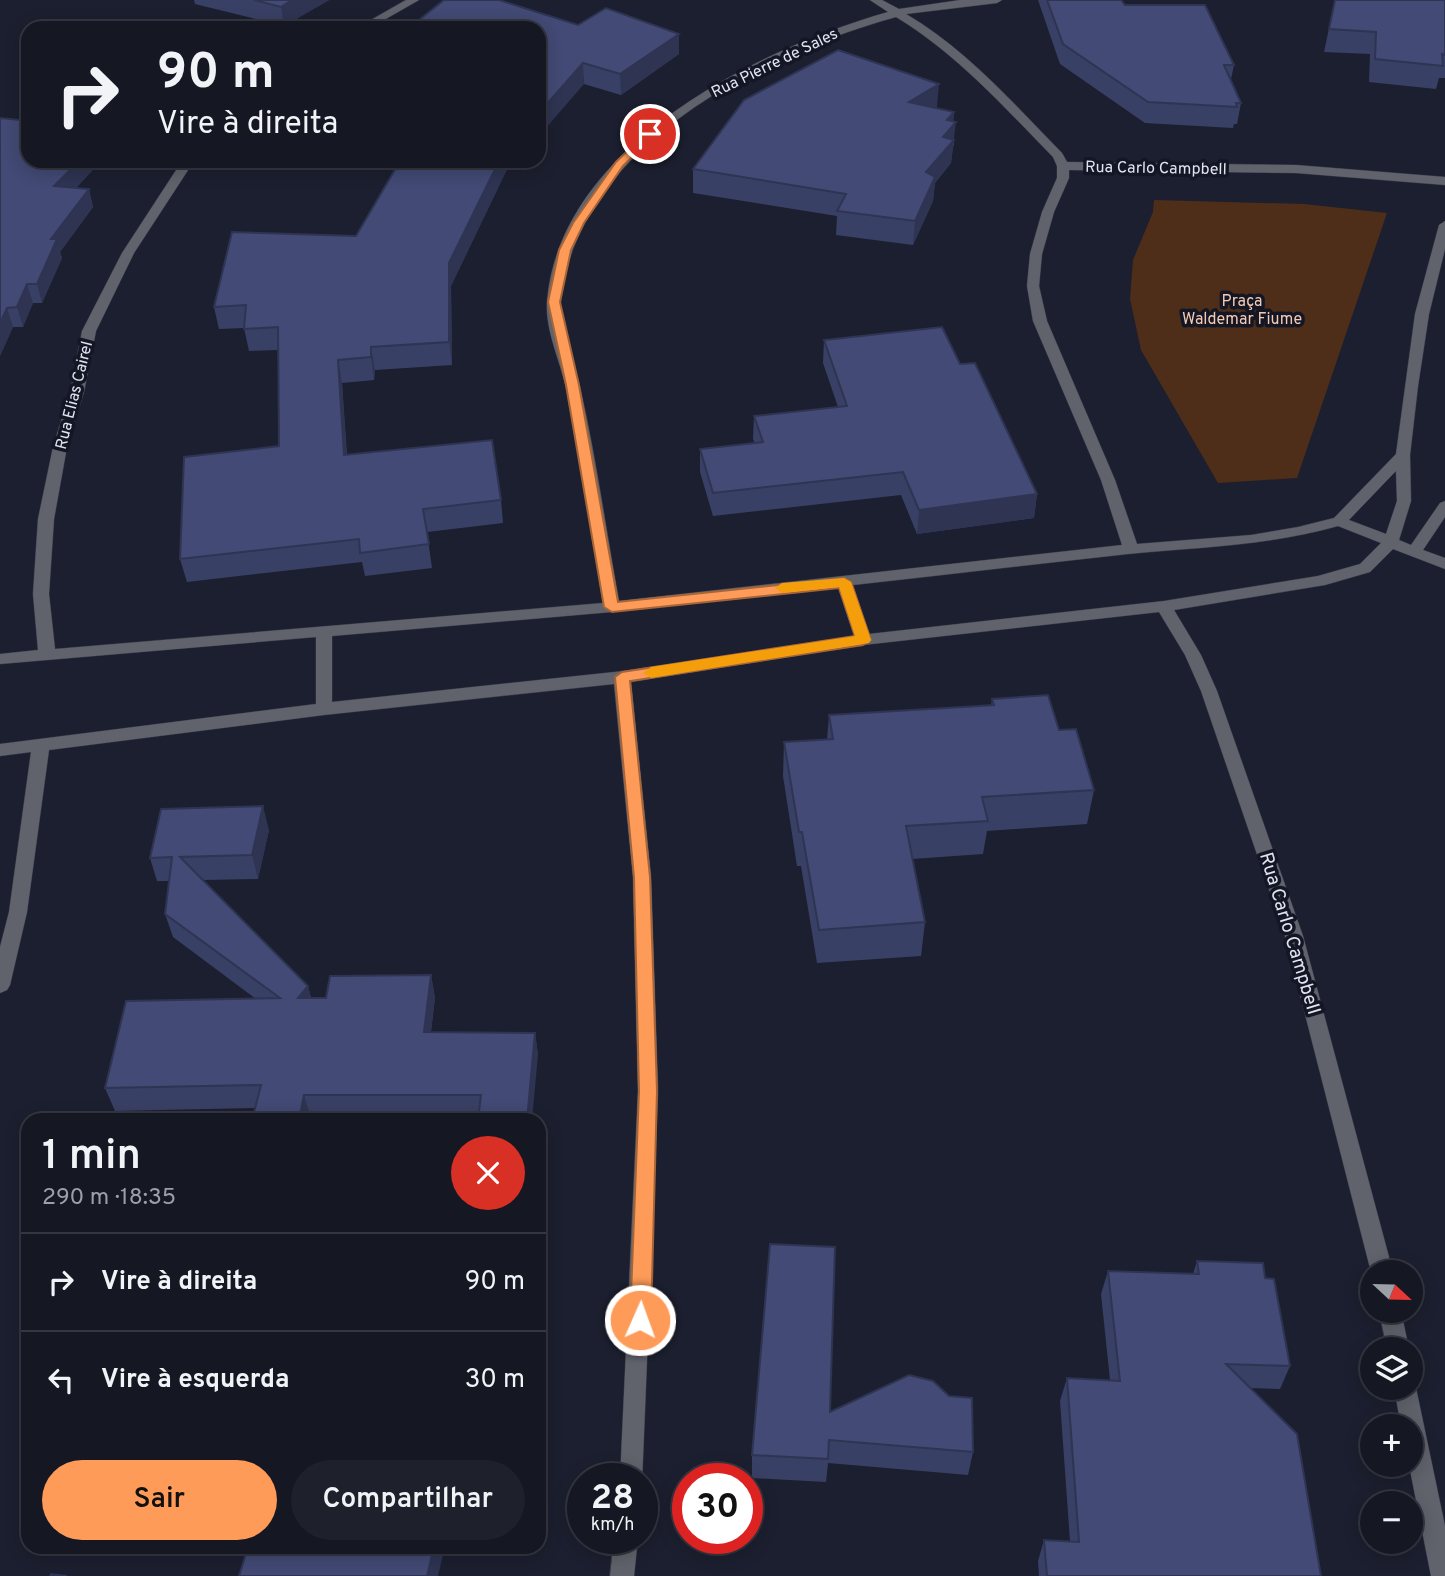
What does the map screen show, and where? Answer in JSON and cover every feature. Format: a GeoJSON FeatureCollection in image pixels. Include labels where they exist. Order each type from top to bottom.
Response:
{"type":"FeatureCollection","features":[{"type":"Feature","properties":{"kind":"street"},"geometry":{"type":"LineString","coordinates":[[375,21],[414,0]]}},
{"type":"Feature","properties":{"kind":"street"},"geometry":{"type":"LineString","coordinates":[[875,0],[931,33],[996,92],[1058,156],[1063,166]]}},
{"type":"Feature","properties":{"kind":"street","name":"Rua Pierre de Sales"},"geometry":{"type":"LineString","coordinates":[[612,607],[572,385],[554,302],[565,250],[595,196],[620,164],[663,124],[734,79],[792,50],[835,32],[897,12],[997,0]]}},
{"type":"Feature","properties":{"kind":"street","name":"Rua Carlo Campbell"},"geometry":{"type":"LineString","coordinates":[[1131,549],[1108,480],[1063,381],[1040,321],[1035,298],[1033,286],[1036,254],[1048,212],[1063,178],[1063,166],[1296,169],[1445,181]]}},
{"type":"Feature","properties":{"kind":"street","name":"Rua Elias Cairel"},"geometry":{"type":"LineString","coordinates":[[47,654],[41,594],[46,519],[60,447],[77,392],[89,331],[128,253],[183,168]]}},
{"type":"Feature","properties":{"kind":"street"},"geometry":{"type":"LineString","coordinates":[[0,750],[324,709],[622,677],[863,640],[1164,606],[1319,581],[1365,568],[1391,542],[1404,501],[1403,455],[1422,314],[1445,225]]}},
{"type":"Feature","properties":{"kind":"street"},"geometry":{"type":"LineString","coordinates":[[0,659],[612,607],[1131,549],[1251,540],[1299,532],[1339,521],[1403,455]]}},
{"type":"Feature","properties":{"kind":"street"},"geometry":{"type":"LineString","coordinates":[[1414,552],[1445,506]]}},
{"type":"Feature","properties":{"kind":"street"},"geometry":{"type":"LineString","coordinates":[[1339,521],[1445,564]]}},
{"type":"Feature","properties":{"kind":"street"},"geometry":{"type":"LineString","coordinates":[[844,582],[863,640]]}},
{"type":"Feature","properties":{"kind":"street","name":"Rua Carlo Campbell"},"geometry":{"type":"LineString","coordinates":[[1164,606],[1193,655],[1209,691],[1283,901],[1380,1260]]}},
{"type":"Feature","properties":{"kind":"street"},"geometry":{"type":"LineString","coordinates":[[324,631],[324,709]]}},
{"type":"Feature","properties":{"kind":"street"},"geometry":{"type":"LineString","coordinates":[[622,677],[642,877],[648,1091],[633,1463]]}},
{"type":"Feature","properties":{"kind":"street"},"geometry":{"type":"LineString","coordinates":[[0,985],[18,912],[41,745]]}},
{"type":"Feature","properties":{"kind":"street"},"geometry":{"type":"LineString","coordinates":[[1407,1400],[1443,1576]]}},
{"type":"Feature","properties":{"kind":"street"},"geometry":{"type":"LineString","coordinates":[[622,1576],[624,1554]]}},
{"type":"Feature","properties":{"kind":"green space","name":"Praça Waldemar Fiume"},"geometry":{"type":"Polygon","coordinates":[[[1154,200],[1304,204],[1387,213],[1297,478],[1218,483],[1141,350],[1130,299],[1133,260],[1153,212],[1154,200]]]}},
{"type":"Feature","properties":{"kind":"building"},"geometry":{"type":"Polygon","coordinates":[[[254,0],[292,0],[281,7],[254,0]]]}},
{"type":"Feature","properties":{"kind":"building"},"geometry":{"type":"Polygon","coordinates":[[[444,0],[499,0],[578,25],[606,8],[679,34],[620,74],[583,63],[546,105],[546,21],[418,21],[444,0]]]}},
{"type":"Feature","properties":{"kind":"building"},"geometry":{"type":"Polygon","coordinates":[[[1047,0],[1121,0],[1125,5],[1205,5],[1234,65],[1224,65],[1241,103],[1236,103],[1237,107],[1148,102],[1063,44],[1047,0]]]}},
{"type":"Feature","properties":{"kind":"building"},"geometry":{"type":"Polygon","coordinates":[[[1335,0],[1445,0],[1443,66],[1375,59],[1376,32],[1329,29],[1335,0]]]}},
{"type":"Feature","properties":{"kind":"building"},"geometry":{"type":"Polygon","coordinates":[[[838,50],[939,84],[909,102],[954,112],[947,120],[956,122],[943,137],[954,140],[926,172],[935,177],[915,221],[837,211],[846,194],[693,169],[744,100],[838,50]]]}},
{"type":"Feature","properties":{"kind":"building"},"geometry":{"type":"Polygon","coordinates":[[[0,118],[20,120],[21,168],[72,168],[54,186],[89,189],[51,239],[57,239],[37,284],[27,284],[17,307],[7,308],[0,323],[0,118]]]}},
{"type":"Feature","properties":{"kind":"building"},"geometry":{"type":"Polygon","coordinates":[[[396,168],[496,168],[449,263],[449,342],[371,347],[371,357],[338,360],[344,455],[492,440],[501,500],[423,509],[429,544],[360,553],[359,539],[180,559],[184,457],[279,446],[278,327],[244,329],[246,305],[214,307],[232,232],[356,236],[396,168]]]}},
{"type":"Feature","properties":{"kind":"building"},"geometry":{"type":"Polygon","coordinates":[[[942,327],[960,364],[975,363],[1037,494],[919,510],[903,472],[713,493],[700,449],[763,442],[754,416],[847,406],[824,340],[942,327]]]}},
{"type":"Feature","properties":{"kind":"building"},"geometry":{"type":"Polygon","coordinates":[[[1048,695],[1059,730],[1076,729],[1094,790],[982,797],[988,821],[906,826],[925,922],[819,930],[784,742],[833,739],[829,715],[994,705],[992,699],[1048,695]]]}},
{"type":"Feature","properties":{"kind":"building"},"geometry":{"type":"Polygon","coordinates":[[[263,806],[252,855],[180,857],[308,986],[298,998],[326,998],[330,976],[431,975],[424,1032],[535,1033],[528,1113],[479,1113],[481,1095],[304,1095],[300,1113],[254,1113],[261,1085],[105,1088],[126,1001],[280,998],[165,914],[172,857],[150,858],[161,809],[263,806]]]}},
{"type":"Feature","properties":{"kind":"building"},"geometry":{"type":"Polygon","coordinates":[[[770,1244],[835,1247],[830,1412],[909,1375],[933,1381],[949,1396],[972,1398],[973,1452],[829,1440],[828,1459],[752,1455],[770,1244]]]}},
{"type":"Feature","properties":{"kind":"building"},"geometry":{"type":"Polygon","coordinates":[[[1197,1261],[1263,1263],[1265,1278],[1274,1279],[1290,1366],[1226,1364],[1297,1434],[1321,1576],[1047,1576],[1044,1540],[1079,1542],[1067,1378],[1120,1381],[1108,1271],[1199,1274],[1197,1261]]]}},
{"type":"Feature","properties":{"kind":"building"},"geometry":{"type":"Polygon","coordinates":[[[246,1554],[432,1554],[427,1576],[239,1576],[246,1554]]]}},
{"type":"Feature","properties":{"kind":"slow traffic"},"geometry":{"type":"LineString","coordinates":[[651,673],[863,640],[844,582],[782,588]]}},
{"type":"Feature","properties":{"kind":"route"},"geometry":{"type":"LineString","coordinates":[[640,1320],[648,1091],[642,877],[622,677],[863,640],[844,582],[612,607],[572,385],[554,302],[565,250],[578,223],[620,164],[650,134]]}}]}
